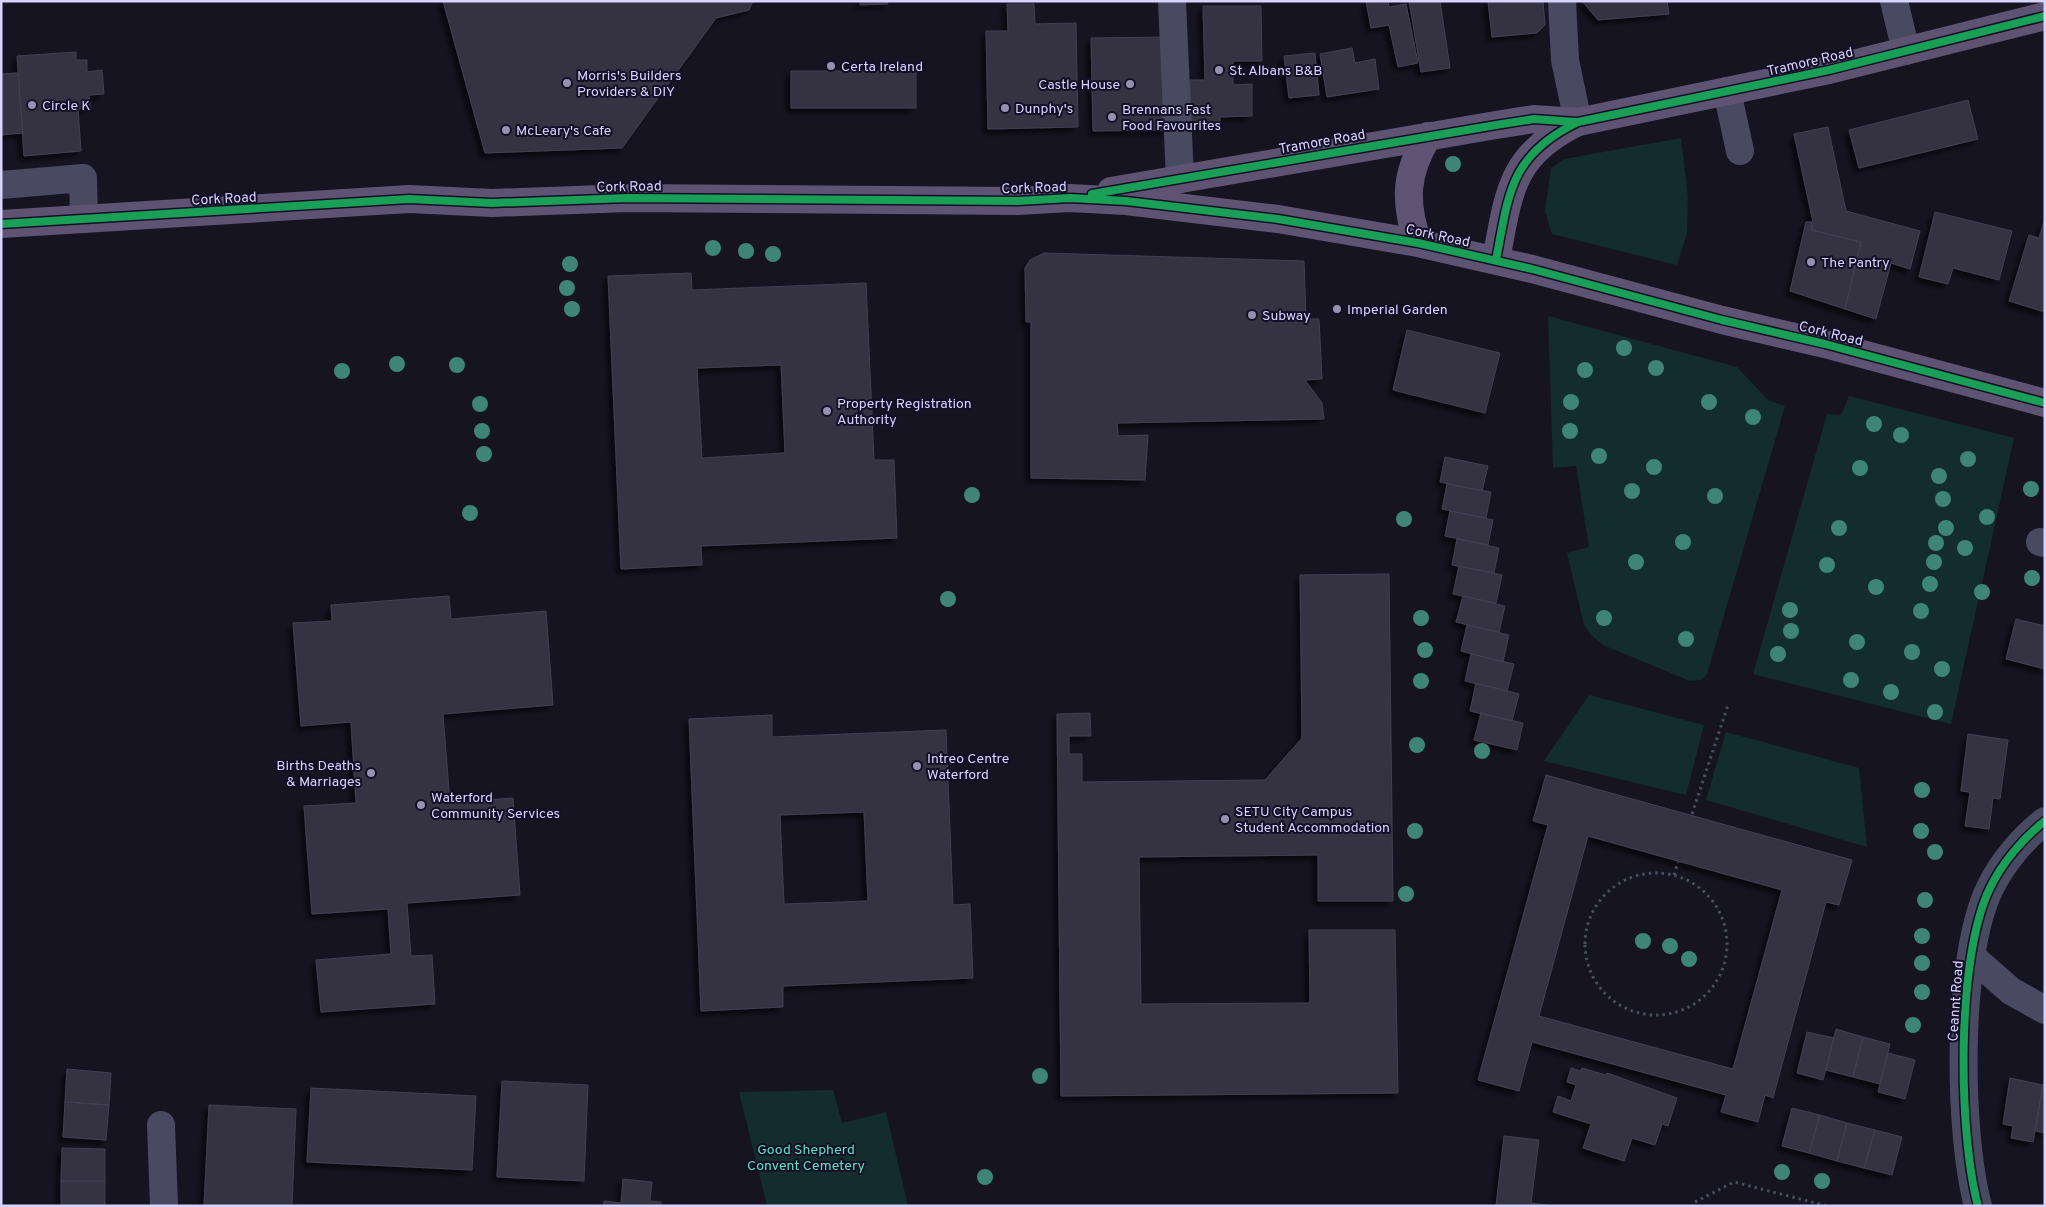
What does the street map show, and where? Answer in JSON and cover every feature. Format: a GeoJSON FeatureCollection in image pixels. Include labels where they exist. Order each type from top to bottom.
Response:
{"type":"FeatureCollection","features":[{"type":"Feature","properties":{"kind":"main road","name":"Tramore Road"},"geometry":{"type":"LineString","coordinates":[[1496,260],[1510,195],[1517,176],[1526,160],[1539,145],[1554,133],[1578,122],[1812,74],[2045,16]]}},
{"type":"Feature","properties":{"kind":"main road","name":"Tramore Road"},"geometry":{"type":"LineString","coordinates":[[1070,198],[1534,119],[1578,122]]}},
{"type":"Feature","properties":{"kind":"main road"},"geometry":{"type":"LineString","coordinates":[[1418,243],[1412,225],[1408,192],[1414,162],[1428,136]]}},
{"type":"Feature","properties":{"kind":"main road","name":"Cork Road"},"geometry":{"type":"LineString","coordinates":[[1,224],[409,199],[492,203],[628,198],[1018,201],[1070,198],[1126,201],[1232,213],[1418,243],[1496,260],[1722,320],[1825,344],[2045,403]]}},
{"type":"Feature","properties":{"kind":"street"},"geometry":{"type":"LineString","coordinates":[[1172,1],[1180,179]]}},
{"type":"Feature","properties":{"kind":"street"},"geometry":{"type":"LineString","coordinates":[[1562,1],[1565,60],[1578,122]]}},
{"type":"Feature","properties":{"kind":"street"},"geometry":{"type":"LineString","coordinates":[[1894,1],[1906,51]]}},
{"type":"Feature","properties":{"kind":"street"},"geometry":{"type":"LineString","coordinates":[[1727,90],[1740,151]]}},
{"type":"Feature","properties":{"kind":"street"},"geometry":{"type":"LineString","coordinates":[[1,186],[83,178],[84,218]]}},
{"type":"Feature","properties":{"kind":"street","name":"Ceannt Road"},"geometry":{"type":"LineString","coordinates":[[1978,1206],[1967,1145],[1965,1098],[1965,1046],[1970,956],[1978,917],[1996,876],[2024,840],[2045,821]]}},
{"type":"Feature","properties":{"kind":"street"},"geometry":{"type":"LineString","coordinates":[[1970,956],[2011,991],[2045,1010]]}},
{"type":"Feature","properties":{"kind":"street"},"geometry":{"type":"LineString","coordinates":[[161,1125],[164,1206]]}},
{"type":"Feature","properties":{"kind":"path"},"geometry":{"type":"LineString","coordinates":[[1692,814],[1728,705]]}},
{"type":"Feature","properties":{"kind":"path"},"geometry":{"type":"LineString","coordinates":[[1674,875],[1678,862]]}},
{"type":"Feature","properties":{"kind":"path"},"geometry":{"type":"LineString","coordinates":[[1651,873],[1674,875],[1695,884],[1712,900],[1716,907],[1723,920],[1727,943],[1724,966],[1713,986],[1697,1002],[1676,1012],[1654,1015],[1630,1010],[1610,998],[1594,980],[1586,957],[1585,933],[1593,911],[1607,892],[1628,879],[1651,873]]}},
{"type":"Feature","properties":{"kind":"path"},"geometry":{"type":"LineString","coordinates":[[1695,1202],[1734,1182],[1827,1206]]}},
{"type":"Feature","properties":{"kind":"green space"},"geometry":{"type":"Polygon","coordinates":[[[1681,138],[1688,197],[1687,233],[1677,265],[1552,234],[1545,211],[1551,168],[1564,159],[1681,138]]]}},
{"type":"Feature","properties":{"kind":"green space"},"geometry":{"type":"Polygon","coordinates":[[[1548,316],[1737,367],[1768,400],[1785,406],[1707,674],[1701,680],[1690,681],[1603,645],[1591,635],[1584,625],[1567,553],[1589,547],[1576,466],[1553,468],[1548,316]]]}},
{"type":"Feature","properties":{"kind":"green space"},"geometry":{"type":"Polygon","coordinates":[[[1849,396],[2014,438],[1951,724],[1753,674],[1827,414],[1841,415],[1849,396]]]}},
{"type":"Feature","properties":{"kind":"green space"},"geometry":{"type":"Polygon","coordinates":[[[1589,695],[1704,725],[1686,795],[1544,761],[1589,695]]]}},
{"type":"Feature","properties":{"kind":"green space"},"geometry":{"type":"Polygon","coordinates":[[[1726,732],[1859,768],[1867,847],[1706,800],[1726,732]]]}},
{"type":"Feature","properties":{"kind":"green space","name":"Good Shepherd Convent Cemetery"},"geometry":{"type":"Polygon","coordinates":[[[833,1090],[842,1123],[886,1112],[908,1206],[767,1206],[739,1092],[833,1090]]]}},
{"type":"Feature","properties":{"kind":"building","name":"Morris's Builders Providers & DIY"},"geometry":{"type":"Polygon","coordinates":[[[443,1],[753,1],[749,10],[716,18],[622,148],[485,153],[443,1]]]}},
{"type":"Feature","properties":{"kind":"building"},"geometry":{"type":"Polygon","coordinates":[[[860,1],[887,1],[888,4],[860,5],[860,1]]]}},
{"type":"Feature","properties":{"kind":"building"},"geometry":{"type":"Polygon","coordinates":[[[1366,1],[1388,1],[1389,7],[1406,4],[1418,63],[1398,67],[1389,25],[1371,28],[1366,1]]]}},
{"type":"Feature","properties":{"kind":"building"},"geometry":{"type":"Polygon","coordinates":[[[1409,1],[1440,1],[1450,68],[1421,72],[1409,1]]]}},
{"type":"Feature","properties":{"kind":"building"},"geometry":{"type":"Polygon","coordinates":[[[1488,1],[1543,1],[1545,25],[1537,33],[1492,37],[1488,1]]]}},
{"type":"Feature","properties":{"kind":"building"},"geometry":{"type":"Polygon","coordinates":[[[1582,1],[1667,1],[1669,14],[1598,20],[1582,1]]]}},
{"type":"Feature","properties":{"kind":"building"},"geometry":{"type":"Polygon","coordinates":[[[1007,4],[1034,4],[1035,24],[1076,23],[1078,127],[988,129],[986,31],[1008,31],[1007,4]]]}},
{"type":"Feature","properties":{"kind":"building","name":"St. Albans B&B"},"geometry":{"type":"Polygon","coordinates":[[[1203,6],[1261,6],[1262,61],[1233,61],[1233,85],[1252,84],[1252,116],[1220,117],[1220,123],[1191,123],[1190,80],[1205,80],[1203,6]]]}},
{"type":"Feature","properties":{"kind":"building","name":"Castle House"},"geometry":{"type":"Polygon","coordinates":[[[1167,37],[1168,130],[1093,131],[1091,38],[1167,37]]]}},
{"type":"Feature","properties":{"kind":"building"},"geometry":{"type":"Polygon","coordinates":[[[1352,48],[1355,63],[1375,59],[1379,89],[1327,97],[1320,54],[1352,48]]]}},
{"type":"Feature","properties":{"kind":"building"},"geometry":{"type":"Polygon","coordinates":[[[76,52],[76,60],[87,60],[87,72],[102,70],[104,94],[89,95],[90,107],[78,109],[81,151],[24,156],[17,56],[76,52]]]}},
{"type":"Feature","properties":{"kind":"building"},"geometry":{"type":"Polygon","coordinates":[[[1315,53],[1319,95],[1289,98],[1284,56],[1315,53]]]}},
{"type":"Feature","properties":{"kind":"building"},"geometry":{"type":"Polygon","coordinates":[[[791,71],[916,71],[916,108],[791,108],[791,71]]]}},
{"type":"Feature","properties":{"kind":"building"},"geometry":{"type":"Polygon","coordinates":[[[18,73],[23,133],[1,135],[1,74],[18,73]]]}},
{"type":"Feature","properties":{"kind":"building"},"geometry":{"type":"Polygon","coordinates":[[[1968,100],[1978,139],[1859,168],[1849,130],[1968,100]]]}},
{"type":"Feature","properties":{"kind":"building"},"geometry":{"type":"Polygon","coordinates":[[[1828,127],[1846,211],[1920,231],[1910,269],[1891,263],[1876,319],[1845,309],[1861,242],[1811,230],[1813,222],[1794,134],[1828,127]]]}},
{"type":"Feature","properties":{"kind":"building"},"geometry":{"type":"Polygon","coordinates":[[[1935,212],[2012,231],[1999,280],[1953,268],[1948,284],[1919,277],[1935,212]]]}},
{"type":"Feature","properties":{"kind":"building"},"geometry":{"type":"Polygon","coordinates":[[[2045,218],[2045,312],[2009,301],[2029,235],[2039,238],[2045,218]]]}},
{"type":"Feature","properties":{"kind":"building"},"geometry":{"type":"Polygon","coordinates":[[[1806,222],[1813,222],[1811,230],[1861,242],[1845,309],[1790,291],[1806,222]]]}},
{"type":"Feature","properties":{"kind":"building"},"geometry":{"type":"Polygon","coordinates":[[[1044,253],[1304,261],[1306,319],[1319,319],[1322,379],[1305,380],[1322,403],[1324,419],[1117,423],[1118,436],[1148,435],[1145,480],[1031,478],[1031,322],[1026,322],[1025,268],[1030,260],[1044,253]]]}},
{"type":"Feature","properties":{"kind":"building","name":"Property Registration Authority"},"geometry":{"type":"Polygon","coordinates":[[[691,273],[692,290],[866,283],[874,460],[894,460],[897,538],[701,546],[702,565],[621,569],[608,276],[691,273]],[[781,365],[697,368],[702,458],[785,453],[781,365]]]}},
{"type":"Feature","properties":{"kind":"building"},"geometry":{"type":"Polygon","coordinates":[[[1407,330],[1500,353],[1485,413],[1393,390],[1407,330]]]}},
{"type":"Feature","properties":{"kind":"building"},"geometry":{"type":"Polygon","coordinates":[[[1445,457],[1488,466],[1482,491],[1440,482],[1445,457]]]}},
{"type":"Feature","properties":{"kind":"building"},"geometry":{"type":"Polygon","coordinates":[[[1447,484],[1491,492],[1486,518],[1442,509],[1447,484]]]}},
{"type":"Feature","properties":{"kind":"building"},"geometry":{"type":"Polygon","coordinates":[[[1450,511],[1493,520],[1488,545],[1445,536],[1450,511]]]}},
{"type":"Feature","properties":{"kind":"building"},"geometry":{"type":"Polygon","coordinates":[[[1457,539],[1499,548],[1494,573],[1452,565],[1457,539]]]}},
{"type":"Feature","properties":{"kind":"building"},"geometry":{"type":"Polygon","coordinates":[[[1459,566],[1502,575],[1496,603],[1453,594],[1459,566]]]}},
{"type":"Feature","properties":{"kind":"building","name":"SETU City Campus Student Accommodation"},"geometry":{"type":"Polygon","coordinates":[[[1389,574],[1393,901],[1318,901],[1318,855],[1139,857],[1141,1004],[1310,1003],[1309,930],[1395,930],[1398,1093],[1061,1096],[1057,714],[1090,713],[1091,736],[1069,736],[1069,754],[1082,754],[1082,782],[1265,780],[1302,738],[1300,575],[1389,574]]]}},
{"type":"Feature","properties":{"kind":"building","name":"Waterford Community Services"},"geometry":{"type":"Polygon","coordinates":[[[449,596],[451,619],[546,611],[553,705],[443,714],[450,803],[513,798],[520,895],[407,903],[411,956],[432,955],[435,1004],[321,1012],[316,960],[391,954],[388,909],[312,914],[304,806],[356,803],[351,722],[301,726],[293,623],[332,621],[331,605],[449,596]]]}},
{"type":"Feature","properties":{"kind":"building"},"geometry":{"type":"Polygon","coordinates":[[[1463,596],[1505,606],[1499,632],[1456,622],[1463,596]]]}},
{"type":"Feature","properties":{"kind":"building"},"geometry":{"type":"Polygon","coordinates":[[[2016,619],[2045,626],[2045,669],[2006,659],[2016,619]]]}},
{"type":"Feature","properties":{"kind":"building"},"geometry":{"type":"Polygon","coordinates":[[[1467,625],[1509,635],[1503,662],[1461,651],[1467,625]]]}},
{"type":"Feature","properties":{"kind":"building"},"geometry":{"type":"Polygon","coordinates":[[[1471,654],[1514,664],[1507,691],[1465,681],[1471,654]]]}},
{"type":"Feature","properties":{"kind":"building"},"geometry":{"type":"Polygon","coordinates":[[[1476,683],[1519,694],[1512,721],[1470,711],[1476,683]]]}},
{"type":"Feature","properties":{"kind":"building"},"geometry":{"type":"Polygon","coordinates":[[[1481,713],[1523,723],[1517,750],[1474,740],[1481,713]]]}},
{"type":"Feature","properties":{"kind":"building"},"geometry":{"type":"Polygon","coordinates":[[[772,715],[772,737],[946,730],[953,905],[970,904],[973,978],[783,986],[783,1007],[701,1011],[689,719],[772,715]],[[864,812],[780,815],[784,904],[868,901],[864,812]]]}},
{"type":"Feature","properties":{"kind":"building"},"geometry":{"type":"Polygon","coordinates":[[[1968,734],[2008,740],[2000,799],[1993,798],[1989,829],[1965,826],[1970,792],[1961,791],[1968,734]]]}},
{"type":"Feature","properties":{"kind":"building"},"geometry":{"type":"Polygon","coordinates":[[[1546,775],[1852,860],[1839,905],[1826,902],[1773,1098],[1765,1095],[1758,1122],[1721,1112],[1726,1095],[1532,1042],[1519,1091],[1478,1080],[1548,825],[1533,821],[1546,775]],[[1588,836],[1539,1016],[1733,1069],[1782,890],[1588,836]]]}},
{"type":"Feature","properties":{"kind":"building"},"geometry":{"type":"Polygon","coordinates":[[[1836,1029],[1863,1037],[1853,1077],[1826,1070],[1836,1029]]]}},
{"type":"Feature","properties":{"kind":"building"},"geometry":{"type":"Polygon","coordinates":[[[1807,1032],[1834,1038],[1823,1080],[1797,1073],[1807,1032]]]}},
{"type":"Feature","properties":{"kind":"building"},"geometry":{"type":"Polygon","coordinates":[[[1863,1037],[1890,1044],[1880,1084],[1853,1077],[1863,1037]]]}},
{"type":"Feature","properties":{"kind":"building"},"geometry":{"type":"Polygon","coordinates":[[[1888,1053],[1915,1060],[1905,1099],[1878,1092],[1888,1053]]]}},
{"type":"Feature","properties":{"kind":"building"},"geometry":{"type":"Polygon","coordinates":[[[1571,1068],[1581,1071],[1582,1068],[1606,1075],[1607,1073],[1677,1098],[1668,1126],[1662,1124],[1655,1145],[1632,1138],[1624,1161],[1583,1148],[1591,1124],[1553,1112],[1558,1096],[1571,1101],[1576,1085],[1567,1082],[1571,1068]]]}},
{"type":"Feature","properties":{"kind":"building"},"geometry":{"type":"Polygon","coordinates":[[[67,1069],[111,1073],[109,1105],[65,1102],[67,1069]]]}},
{"type":"Feature","properties":{"kind":"building"},"geometry":{"type":"Polygon","coordinates":[[[2010,1078],[2043,1085],[2033,1142],[2011,1138],[2013,1126],[2003,1124],[2010,1078]]]}},
{"type":"Feature","properties":{"kind":"building"},"geometry":{"type":"Polygon","coordinates":[[[502,1081],[588,1085],[584,1181],[497,1177],[502,1081]]]}},
{"type":"Feature","properties":{"kind":"building"},"geometry":{"type":"Polygon","coordinates":[[[2043,1085],[2045,1085],[2045,1133],[2035,1131],[2043,1085]]]}},
{"type":"Feature","properties":{"kind":"building"},"geometry":{"type":"Polygon","coordinates":[[[311,1088],[476,1096],[472,1170],[307,1162],[311,1088]]]}},
{"type":"Feature","properties":{"kind":"building"},"geometry":{"type":"Polygon","coordinates":[[[65,1102],[109,1105],[106,1140],[63,1137],[65,1102]]]}},
{"type":"Feature","properties":{"kind":"building"},"geometry":{"type":"Polygon","coordinates":[[[209,1105],[296,1109],[292,1206],[204,1206],[209,1105]]]}},
{"type":"Feature","properties":{"kind":"building"},"geometry":{"type":"Polygon","coordinates":[[[1792,1108],[1820,1115],[1809,1153],[1782,1146],[1792,1108]]]}},
{"type":"Feature","properties":{"kind":"building"},"geometry":{"type":"Polygon","coordinates":[[[1820,1115],[1847,1123],[1837,1161],[1809,1153],[1820,1115]]]}},
{"type":"Feature","properties":{"kind":"building"},"geometry":{"type":"Polygon","coordinates":[[[1847,1123],[1875,1130],[1864,1168],[1837,1161],[1847,1123]]]}},
{"type":"Feature","properties":{"kind":"building"},"geometry":{"type":"Polygon","coordinates":[[[1875,1130],[1902,1137],[1892,1175],[1864,1168],[1875,1130]]]}},
{"type":"Feature","properties":{"kind":"building"},"geometry":{"type":"Polygon","coordinates":[[[1504,1136],[1539,1140],[1531,1203],[1554,1206],[1496,1206],[1504,1136]]]}},
{"type":"Feature","properties":{"kind":"building"},"geometry":{"type":"Polygon","coordinates":[[[62,1148],[105,1149],[105,1181],[61,1181],[62,1148]]]}},
{"type":"Feature","properties":{"kind":"building"},"geometry":{"type":"Polygon","coordinates":[[[623,1179],[652,1182],[650,1201],[661,1202],[661,1206],[603,1206],[604,1201],[621,1203],[623,1179]]]}},
{"type":"Feature","properties":{"kind":"building"},"geometry":{"type":"Polygon","coordinates":[[[61,1181],[105,1181],[105,1206],[61,1206],[61,1181]]]}},
{"type":"Feature","properties":{"kind":"cycle path"},"geometry":{"type":"LineString","coordinates":[[1496,260],[1505,214],[1516,178],[1538,148],[1555,135],[1578,122],[1829,70],[2045,16]]}},
{"type":"Feature","properties":{"kind":"cycle path"},"geometry":{"type":"LineString","coordinates":[[1092,194],[1534,119],[1576,122]]}},
{"type":"Feature","properties":{"kind":"cycle path"},"geometry":{"type":"LineString","coordinates":[[1,224],[409,199],[492,203],[628,198],[1018,201],[1070,198],[1126,201],[1278,219],[1418,243],[1532,269],[2045,403]]}},
{"type":"Feature","properties":{"kind":"cycle path"},"geometry":{"type":"LineString","coordinates":[[1978,1206],[1971,1174],[1964,1091],[1966,999],[1971,956],[1979,918],[1990,888],[2014,851],[2045,821]]}},
{"type":"Feature","properties":{"kind":"place","name":"Certa Ireland"},"geometry":{"type":"Point","coordinates":[831,66]}},
{"type":"Feature","properties":{"kind":"place","name":"St. Albans B&B"},"geometry":{"type":"Point","coordinates":[1219,70]}},
{"type":"Feature","properties":{"kind":"place","name":"Morris's Builders Providers & DIY"},"geometry":{"type":"Point","coordinates":[567,83]}},
{"type":"Feature","properties":{"kind":"place","name":"Castle House"},"geometry":{"type":"Point","coordinates":[1130,84]}},
{"type":"Feature","properties":{"kind":"place","name":"Circle K"},"geometry":{"type":"Point","coordinates":[32,105]}},
{"type":"Feature","properties":{"kind":"place","name":"Dunphy's"},"geometry":{"type":"Point","coordinates":[1005,108]}},
{"type":"Feature","properties":{"kind":"place","name":"Brennans Fast Food Favourites"},"geometry":{"type":"Point","coordinates":[1112,117]}},
{"type":"Feature","properties":{"kind":"place","name":"McLeary's Cafe"},"geometry":{"type":"Point","coordinates":[506,130]}},
{"type":"Feature","properties":{"kind":"place","name":"The Pantry"},"geometry":{"type":"Point","coordinates":[1811,262]}},
{"type":"Feature","properties":{"kind":"place","name":"Imperial Garden"},"geometry":{"type":"Point","coordinates":[1337,309]}},
{"type":"Feature","properties":{"kind":"place","name":"Subway"},"geometry":{"type":"Point","coordinates":[1252,315]}},
{"type":"Feature","properties":{"kind":"place","name":"Property Registration Authority"},"geometry":{"type":"Point","coordinates":[827,411]}},
{"type":"Feature","properties":{"kind":"place","name":"Intreo Centre Waterford"},"geometry":{"type":"Point","coordinates":[917,766]}},
{"type":"Feature","properties":{"kind":"place","name":"Births Deaths & Marriages"},"geometry":{"type":"Point","coordinates":[371,773]}},
{"type":"Feature","properties":{"kind":"place","name":"Waterford Community Services"},"geometry":{"type":"Point","coordinates":[421,805]}},
{"type":"Feature","properties":{"kind":"place","name":"SETU City Campus Student Accommodation"},"geometry":{"type":"Point","coordinates":[1225,819]}}]}
